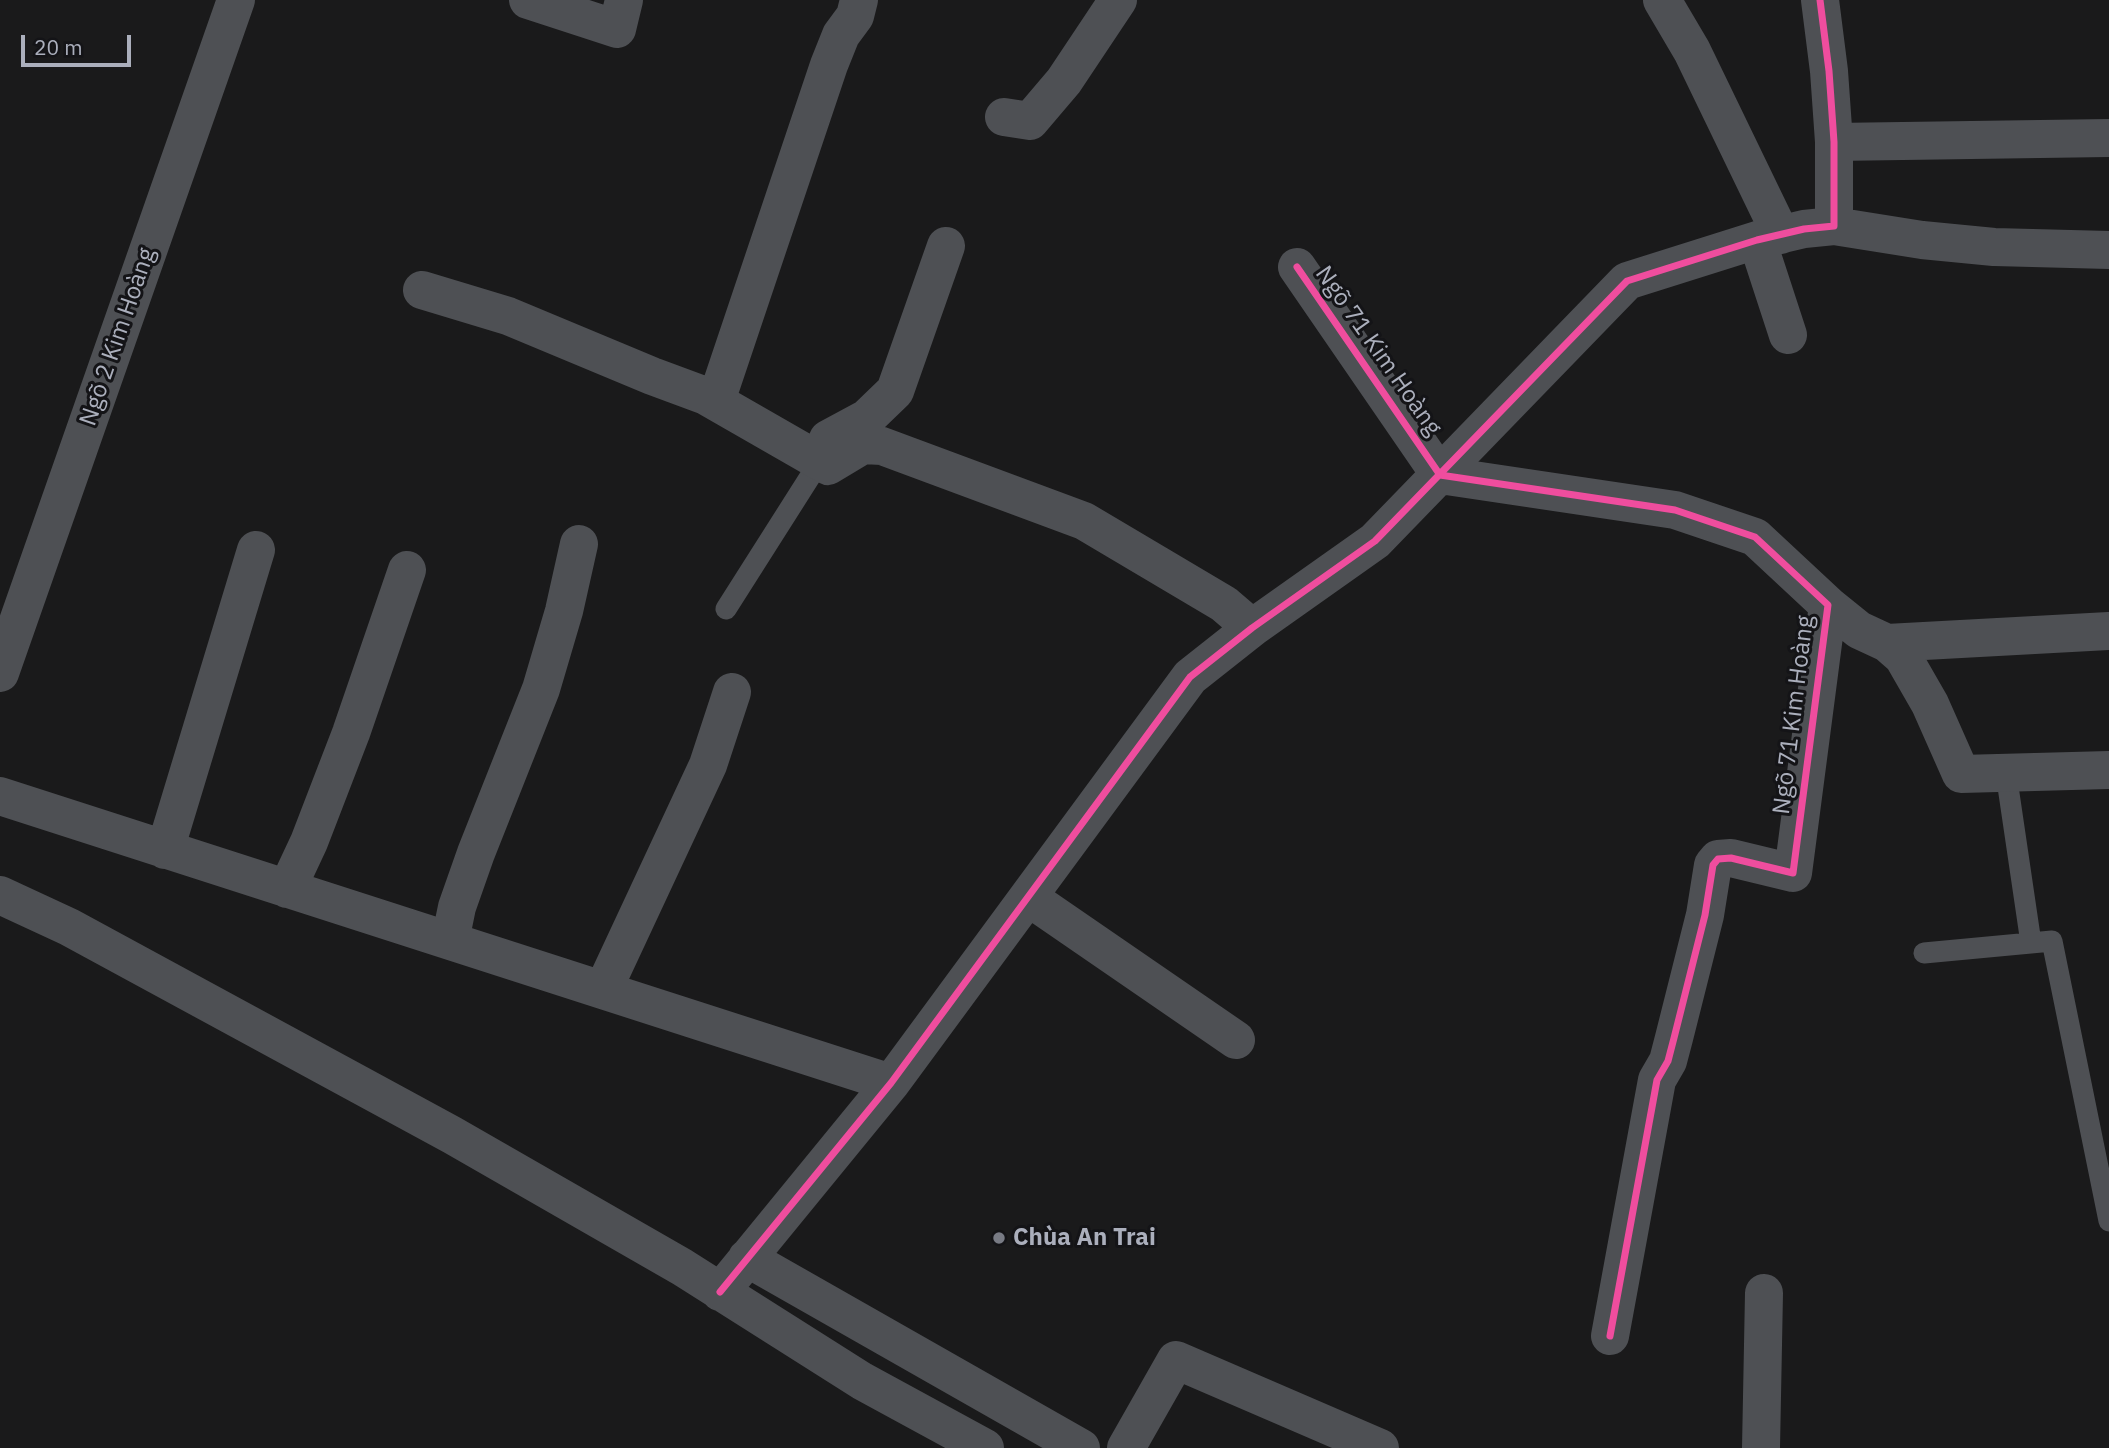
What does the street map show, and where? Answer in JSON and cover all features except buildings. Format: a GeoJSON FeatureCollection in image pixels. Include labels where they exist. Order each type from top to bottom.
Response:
{"type":"FeatureCollection","features":[{"type":"Feature","properties":{"kind":"street","name":"Ngõ 2 Kim Hoàng"},"geometry":{"type":"LineString","coordinates":[[0,673],[236,0]]}},
{"type":"Feature","properties":{"kind":"street"},"geometry":{"type":"LineString","coordinates":[[528,0],[617,29],[624,0]]}},
{"type":"Feature","properties":{"kind":"street"},"geometry":{"type":"LineString","coordinates":[[716,401],[829,65],[841,35],[855,16],[859,0]]}},
{"type":"Feature","properties":{"kind":"street"},"geometry":{"type":"LineString","coordinates":[[1004,117],[1030,121],[1064,81],[1118,0]]}},
{"type":"Feature","properties":{"kind":"street"},"geometry":{"type":"LineString","coordinates":[[1662,0],[1692,51],[1769,238],[1788,335]]}},
{"type":"Feature","properties":{"kind":"street"},"geometry":{"type":"LineString","coordinates":[[1820,0],[1834,142],[1834,226]]}},
{"type":"Feature","properties":{"kind":"street"},"geometry":{"type":"LineString","coordinates":[[1834,142],[2109,138]]}},
{"type":"Feature","properties":{"kind":"street"},"geometry":{"type":"LineString","coordinates":[[720,1292],[891,1083],[1189,677],[1252,628],[1375,541],[1627,281],[1769,238],[1804,229],[1834,226],[1922,240],[1994,247],[2109,250]]}},
{"type":"Feature","properties":{"kind":"street"},"geometry":{"type":"LineString","coordinates":[[820,461],[828,439],[867,418],[895,391],[946,246]]}},
{"type":"Feature","properties":{"kind":"street","name":"Ngõ 71 Kim Hoàng"},"geometry":{"type":"LineString","coordinates":[[1297,267],[1440,475],[1675,510],[1755,537],[1828,605],[1793,873],[1731,858],[1718,859],[1713,865],[1705,915],[1674,1038],[1668,1061],[1657,1080],[1610,1336]]}},
{"type":"Feature","properties":{"kind":"street"},"geometry":{"type":"LineString","coordinates":[[422,290],[508,316],[716,401],[828,467],[863,445],[882,446],[1084,521],[1224,604],[1252,628]]}},
{"type":"Feature","properties":{"kind":"street"},"geometry":{"type":"LineString","coordinates":[[450,941],[457,907],[476,853],[541,689],[564,611],[579,544]]}},
{"type":"Feature","properties":{"kind":"street"},"geometry":{"type":"LineString","coordinates":[[165,850],[256,550]]}},
{"type":"Feature","properties":{"kind":"street"},"geometry":{"type":"LineString","coordinates":[[287,888],[309,842],[351,733],[407,570]]}},
{"type":"Feature","properties":{"kind":"street"},"geometry":{"type":"LineString","coordinates":[[1828,605],[1859,630],[1887,643],[1903,657],[1930,704],[1961,774],[2109,770]]}},
{"type":"Feature","properties":{"kind":"street"},"geometry":{"type":"LineString","coordinates":[[1887,643],[2109,631]]}},
{"type":"Feature","properties":{"kind":"street"},"geometry":{"type":"LineString","coordinates":[[603,990],[708,765],[732,692]]}},
{"type":"Feature","properties":{"kind":"street"},"geometry":{"type":"LineString","coordinates":[[0,796],[891,1083]]}},
{"type":"Feature","properties":{"kind":"street"},"geometry":{"type":"LineString","coordinates":[[0,895],[69,927],[452,1135],[720,1292],[862,1381],[985,1448]]}},
{"type":"Feature","properties":{"kind":"street"},"geometry":{"type":"LineString","coordinates":[[1028,897],[1236,1040]]}},
{"type":"Feature","properties":{"kind":"street"},"geometry":{"type":"LineString","coordinates":[[747,1258],[1082,1448]]}},
{"type":"Feature","properties":{"kind":"street"},"geometry":{"type":"LineString","coordinates":[[1761,1448],[1764,1293]]}},
{"type":"Feature","properties":{"kind":"street"},"geometry":{"type":"LineString","coordinates":[[1126,1448],[1176,1360],[1380,1448]]}},
{"type":"Feature","properties":{"kind":"lane"},"geometry":{"type":"LineString","coordinates":[[726,609],[820,461]]}},
{"type":"Feature","properties":{"kind":"lane"},"geometry":{"type":"LineString","coordinates":[[2006,773],[2031,943]]}},
{"type":"Feature","properties":{"kind":"lane"},"geometry":{"type":"LineString","coordinates":[[1924,953],[2052,941],[2109,1221]]}},
{"type":"Feature","properties":{"kind":"cycle path"},"geometry":{"type":"LineString","coordinates":[[720,1292],[891,1083],[1190,677],[1252,628],[1375,541],[1627,281],[1757,240],[1804,229],[1834,226],[1834,142],[1820,0]]}},
{"type":"Feature","properties":{"kind":"cycle path"},"geometry":{"type":"LineString","coordinates":[[1297,267],[1440,475],[1675,510],[1755,537],[1828,605],[1793,873],[1731,858],[1718,859],[1713,865],[1705,915],[1674,1038],[1668,1061],[1657,1080],[1610,1336]]}},
{"type":"Feature","properties":{"kind":"place","name":"Chùa An Trai"},"geometry":{"type":"Point","coordinates":[999,1238]}}]}
